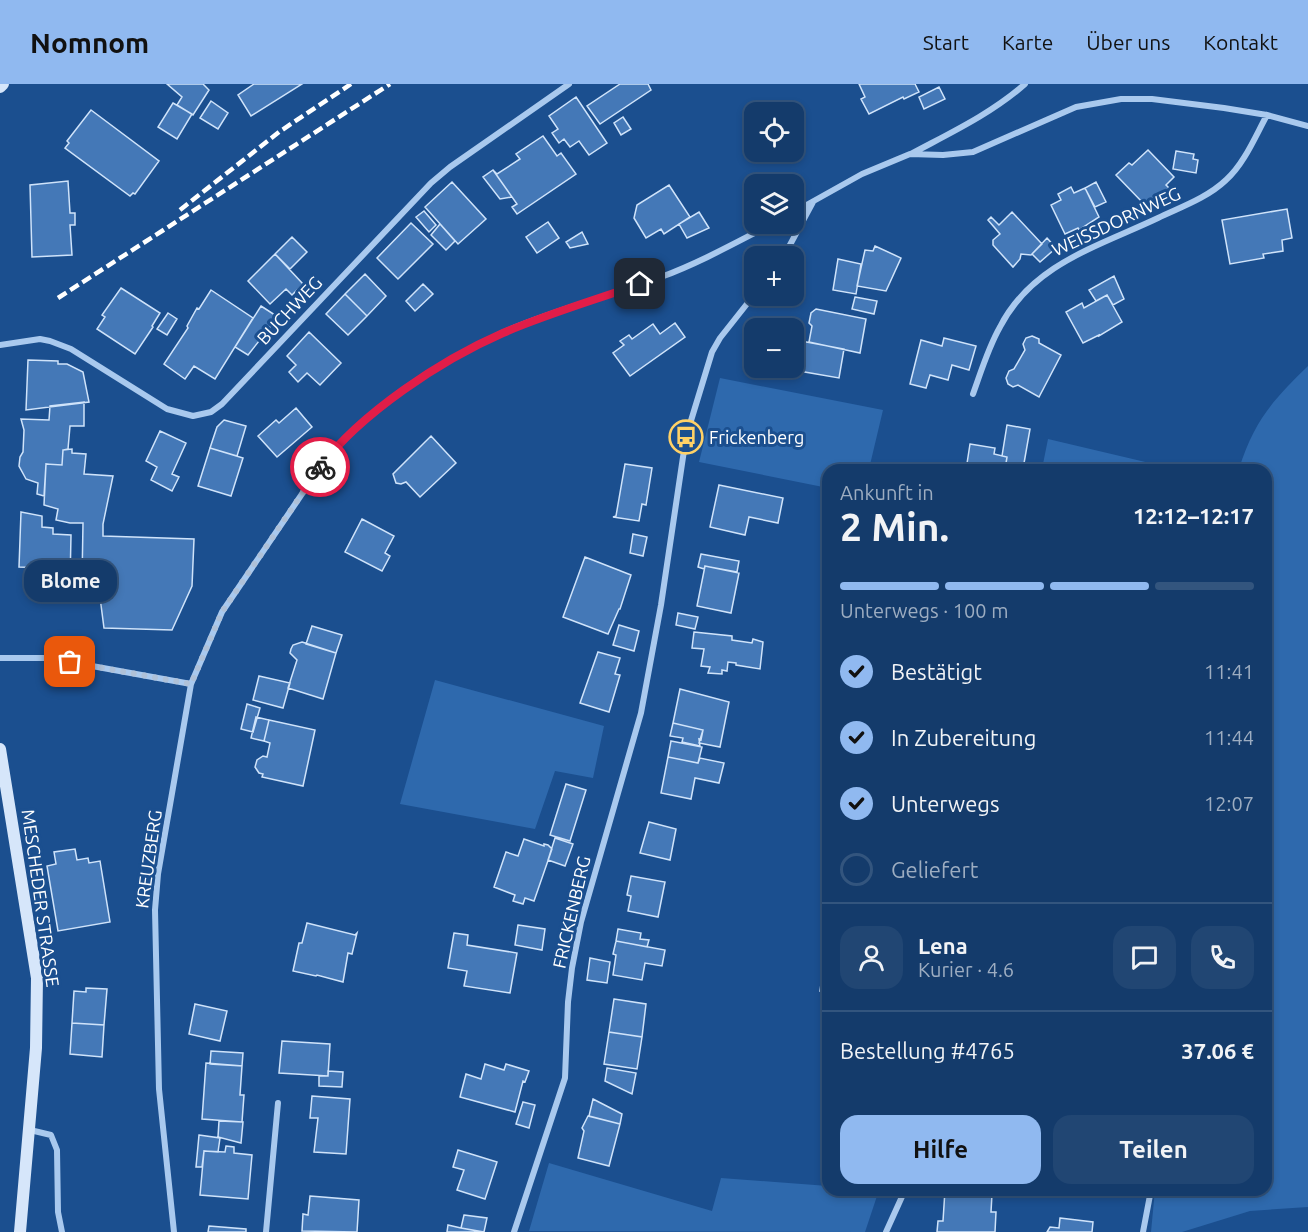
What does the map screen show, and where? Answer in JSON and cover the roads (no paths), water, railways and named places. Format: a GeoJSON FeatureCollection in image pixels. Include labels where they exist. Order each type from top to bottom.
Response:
{"type":"FeatureCollection","features":[{"type":"Feature","properties":{"kind":"main road","name":"MESCHEDER STRASSE"},"geometry":{"type":"LineString","coordinates":[[0,750],[37,978],[36,1048],[20,1232]]}},
{"type":"Feature","properties":{"kind":"street","name":"BUCHWEG"},"geometry":{"type":"LineString","coordinates":[[0,345],[40,339],[50,340],[71,350],[167,409],[193,416],[211,412],[222,404],[431,183],[450,167],[569,84]]}},
{"type":"Feature","properties":{"kind":"street"},"geometry":{"type":"LineString","coordinates":[[804,206],[862,174],[910,154],[993,108],[1025,84]]}},
{"type":"Feature","properties":{"kind":"street"},"geometry":{"type":"LineString","coordinates":[[910,154],[944,155],[973,152],[1076,107],[1121,99],[1152,99],[1267,115],[1308,126]]}},
{"type":"Feature","properties":{"kind":"street","name":"WEISSDORNWEG"},"geometry":{"type":"LineString","coordinates":[[973,394],[1000,326],[1009,311],[1037,281],[1067,259],[1193,201],[1218,186],[1236,169],[1267,115]]}},
{"type":"Feature","properties":{"kind":"street"},"geometry":{"type":"LineString","coordinates":[[789,246],[813,201]]}},
{"type":"Feature","properties":{"kind":"street","name":"KREUZBERG"},"geometry":{"type":"LineString","coordinates":[[174,1232],[159,1089],[155,910],[158,874],[191,684],[222,612],[319,469],[345,437],[395,396],[503,333],[662,277],[752,234]]}},
{"type":"Feature","properties":{"kind":"street","name":"FRICKENBERG"},"geometry":{"type":"LineString","coordinates":[[514,1232],[565,1078],[568,1002],[572,968],[584,910],[641,713],[661,605],[686,437],[712,352],[745,306]]}},
{"type":"Feature","properties":{"kind":"street"},"geometry":{"type":"LineString","coordinates":[[0,658],[48,658],[191,684]]}},
{"type":"Feature","properties":{"kind":"street"},"geometry":{"type":"LineString","coordinates":[[266,1232],[278,1103]]}},
{"type":"Feature","properties":{"kind":"street"},"geometry":{"type":"LineString","coordinates":[[30,1130],[51,1135],[56,1145],[58,1212],[62,1232]]}},
{"type":"Feature","properties":{"kind":"street"},"geometry":{"type":"LineString","coordinates":[[886,1232],[902,1196]]}},
{"type":"Feature","properties":{"kind":"street"},"geometry":{"type":"LineString","coordinates":[[1143,1232],[1150,1196]]}},
{"type":"Feature","properties":{"kind":"railway"},"geometry":{"type":"LineString","coordinates":[[180,210],[279,132],[351,84]]}},
{"type":"Feature","properties":{"kind":"railway"},"geometry":{"type":"LineString","coordinates":[[58,298],[390,84]]}},
{"type":"Feature","properties":{"kind":"place","name":"Frickenberg"},"geometry":{"type":"Point","coordinates":[686,437]}},
{"type":"Feature","properties":{"kind":"place","name":"Blome"},"geometry":{"type":"Point","coordinates":[70,662]}}]}
